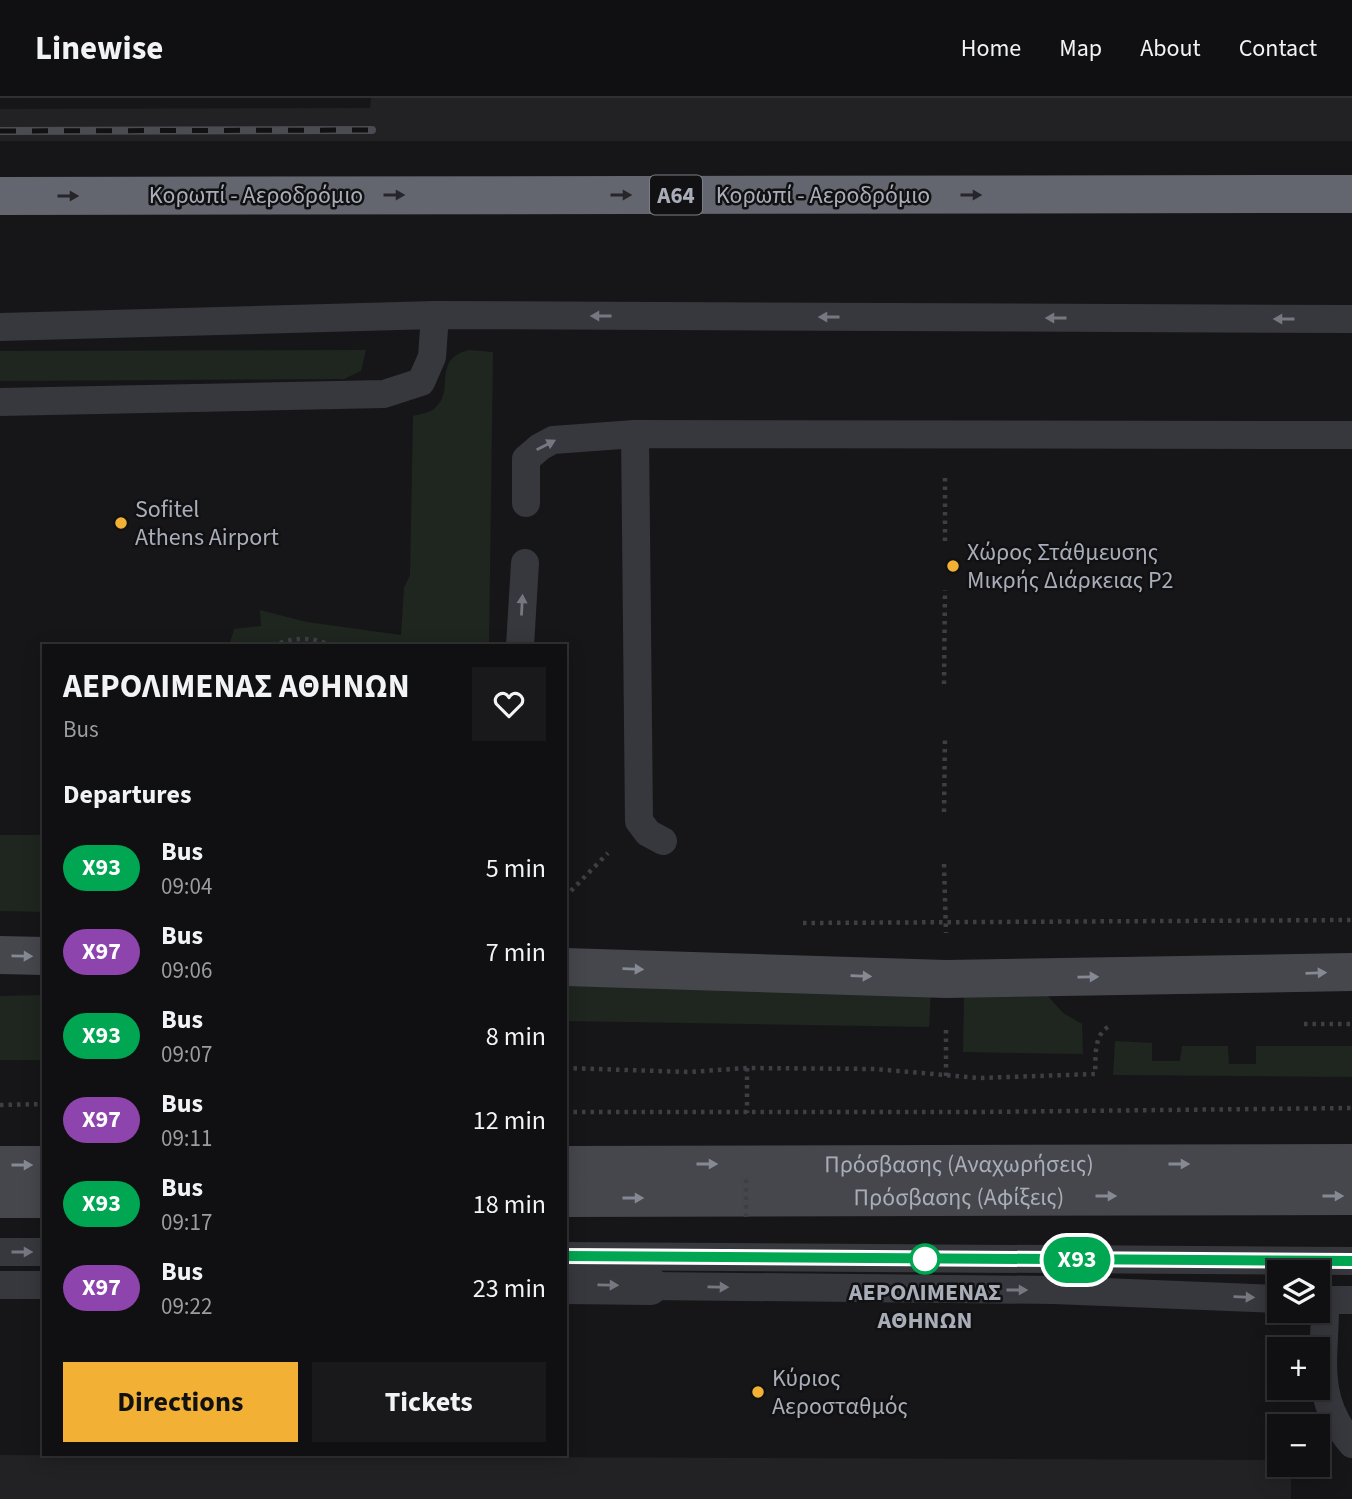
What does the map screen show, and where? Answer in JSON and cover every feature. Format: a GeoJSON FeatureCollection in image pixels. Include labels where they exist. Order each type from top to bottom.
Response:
{"type":"FeatureCollection","features":[{"type":"Feature","properties":{"kind":"highway","name":"Κορωπί - Αεροδρόμιο"},"geometry":{"type":"LineString","coordinates":[[0,196],[1352,194]]}},
{"type":"Feature","properties":{"kind":"street"},"geometry":{"type":"LineString","coordinates":[[0,955],[42,956]]}},
{"type":"Feature","properties":{"kind":"street"},"geometry":{"type":"LineString","coordinates":[[567,967],[946,979],[1352,972]]}},
{"type":"Feature","properties":{"kind":"street","name":"Πρόσβασης (Αναχωρήσεις)"},"geometry":{"type":"LineString","coordinates":[[567,1165],[1352,1164]]}},
{"type":"Feature","properties":{"kind":"street"},"geometry":{"type":"LineString","coordinates":[[0,1166],[42,1166]]}},
{"type":"Feature","properties":{"kind":"street","name":"Πρόσβασης (Αφίξεις)"},"geometry":{"type":"LineString","coordinates":[[567,1198],[1352,1196]]}},
{"type":"Feature","properties":{"kind":"street"},"geometry":{"type":"LineString","coordinates":[[0,1199],[42,1199]]}},
{"type":"Feature","properties":{"kind":"street"},"geometry":{"type":"LineString","coordinates":[[567,1285],[650,1286]]}},
{"type":"Feature","properties":{"kind":"lane"},"geometry":{"type":"LineString","coordinates":[[0,327],[435,315],[1352,319]]}},
{"type":"Feature","properties":{"kind":"lane"},"geometry":{"type":"LineString","coordinates":[[0,402],[384,394],[421,382],[432,357],[435,315]]}},
{"type":"Feature","properties":{"kind":"lane"},"geometry":{"type":"LineString","coordinates":[[526,503],[526,459],[553,440],[635,435],[1352,435]]}},
{"type":"Feature","properties":{"kind":"lane"},"geometry":{"type":"LineString","coordinates":[[635,435],[639,821],[648,833],[663,841]]}},
{"type":"Feature","properties":{"kind":"lane"},"geometry":{"type":"LineString","coordinates":[[520,644],[524,563]]}},
{"type":"Feature","properties":{"kind":"lane"},"geometry":{"type":"LineString","coordinates":[[0,1252],[42,1252]]}},
{"type":"Feature","properties":{"kind":"lane"},"geometry":{"type":"LineString","coordinates":[[567,1256],[1352,1261]]}},
{"type":"Feature","properties":{"kind":"lane"},"geometry":{"type":"LineString","coordinates":[[0,1285],[42,1285]]}},
{"type":"Feature","properties":{"kind":"lane"},"geometry":{"type":"LineString","coordinates":[[650,1286],[1054,1290],[1267,1299]]}},
{"type":"Feature","properties":{"kind":"lane"},"geometry":{"type":"LineString","coordinates":[[1332,1300],[1321,1365],[1325,1394],[1339,1427],[1352,1444]]}},
{"type":"Feature","properties":{"kind":"path"},"geometry":{"type":"LineString","coordinates":[[945,476],[945,541]]}},
{"type":"Feature","properties":{"kind":"path"},"geometry":{"type":"LineString","coordinates":[[944,684],[945,590]]}},
{"type":"Feature","properties":{"kind":"path"},"geometry":{"type":"LineString","coordinates":[[279,644],[299,638],[318,639],[328,644]]}},
{"type":"Feature","properties":{"kind":"path"},"geometry":{"type":"LineString","coordinates":[[944,812],[945,736]]}},
{"type":"Feature","properties":{"kind":"path"},"geometry":{"type":"LineString","coordinates":[[567,895],[639,821]]}},
{"type":"Feature","properties":{"kind":"path"},"geometry":{"type":"LineString","coordinates":[[944,864],[946,934]]}},
{"type":"Feature","properties":{"kind":"path"},"geometry":{"type":"LineString","coordinates":[[796,923],[1352,920]]}},
{"type":"Feature","properties":{"kind":"path"},"geometry":{"type":"LineString","coordinates":[[946,1020],[946,1076]]}},
{"type":"Feature","properties":{"kind":"path"},"geometry":{"type":"LineString","coordinates":[[567,1068],[689,1072],[747,1068],[875,1069],[979,1078],[1095,1074],[1096,1044],[1104,1029],[1118,1023]]}},
{"type":"Feature","properties":{"kind":"path"},"geometry":{"type":"LineString","coordinates":[[1297,1024],[1352,1024]]}},
{"type":"Feature","properties":{"kind":"path"},"geometry":{"type":"LineString","coordinates":[[747,1068],[747,1113]]}},
{"type":"Feature","properties":{"kind":"path"},"geometry":{"type":"LineString","coordinates":[[0,1105],[42,1104]]}},
{"type":"Feature","properties":{"kind":"path"},"geometry":{"type":"LineString","coordinates":[[567,1112],[1352,1108]]}},
{"type":"Feature","properties":{"kind":"path"},"geometry":{"type":"LineString","coordinates":[[746,1217],[747,1179]]}},
{"type":"Feature","properties":{"kind":"shaded area"},"geometry":{"type":"Polygon","coordinates":[[[371,98],[1352,98],[1352,141],[0,141],[0,109],[370,108],[371,98]]]}},
{"type":"Feature","properties":{"kind":"shaded area"},"geometry":{"type":"Polygon","coordinates":[[[366,350],[361,371],[344,379],[0,381],[0,351],[366,350]]]}},
{"type":"Feature","properties":{"kind":"shaded area"},"geometry":{"type":"Polygon","coordinates":[[[469,350],[493,352],[489,644],[230,644],[234,629],[261,626],[260,610],[307,622],[401,635],[404,588],[410,575],[413,416],[434,409],[441,401],[447,368],[457,355],[469,350]]]}},
{"type":"Feature","properties":{"kind":"shaded area"},"geometry":{"type":"Polygon","coordinates":[[[0,835],[42,835],[42,912],[0,911],[0,835]]]}},
{"type":"Feature","properties":{"kind":"shaded area"},"geometry":{"type":"Polygon","coordinates":[[[567,986],[931,991],[929,1027],[567,1021],[567,986]]]}},
{"type":"Feature","properties":{"kind":"shaded area"},"geometry":{"type":"Polygon","coordinates":[[[1046,994],[1063,1013],[1082,1024],[1083,1054],[963,1052],[964,997],[1046,994]]]}},
{"type":"Feature","properties":{"kind":"shaded area"},"geometry":{"type":"Polygon","coordinates":[[[42,995],[42,1060],[0,1060],[0,996],[42,995]]]}},
{"type":"Feature","properties":{"kind":"shaded area"},"geometry":{"type":"Polygon","coordinates":[[[1115,1041],[1152,1043],[1152,1061],[1180,1061],[1182,1046],[1228,1046],[1229,1064],[1256,1064],[1256,1046],[1352,1046],[1352,1077],[1113,1075],[1115,1041]]]}},
{"type":"Feature","properties":{"kind":"shaded area","name":"Κύριος Αεροσταθμός"},"geometry":{"type":"Polygon","coordinates":[[[0,1455],[1267,1460],[1267,1477],[1291,1477],[1291,1499],[0,1499],[0,1455]]]}},
{"type":"Feature","properties":{"kind":"railway"},"geometry":{"type":"LineString","coordinates":[[0,131],[372,130]]}},
{"type":"Feature","properties":{"kind":"bus line","name":"X93"},"geometry":{"type":"LineString","coordinates":[[567,1256],[1352,1261]]}},
{"type":"Feature","properties":{"kind":"place","name":"Sofitel Athens Airport"},"geometry":{"type":"Point","coordinates":[121,523]}},
{"type":"Feature","properties":{"kind":"place","name":"Χώρος Στάθμευσης Μικρής Διάρκειας P2"},"geometry":{"type":"Point","coordinates":[953,566]}},
{"type":"Feature","properties":{"kind":"place","name":"ΑΕΡΟΛΙΜΕΝΑΣ ΑΘΗΝΩΝ"},"geometry":{"type":"Point","coordinates":[925,1259]}},
{"type":"Feature","properties":{"kind":"place","name":"Κύριος Αεροσταθμός"},"geometry":{"type":"Point","coordinates":[758,1392]}}]}
